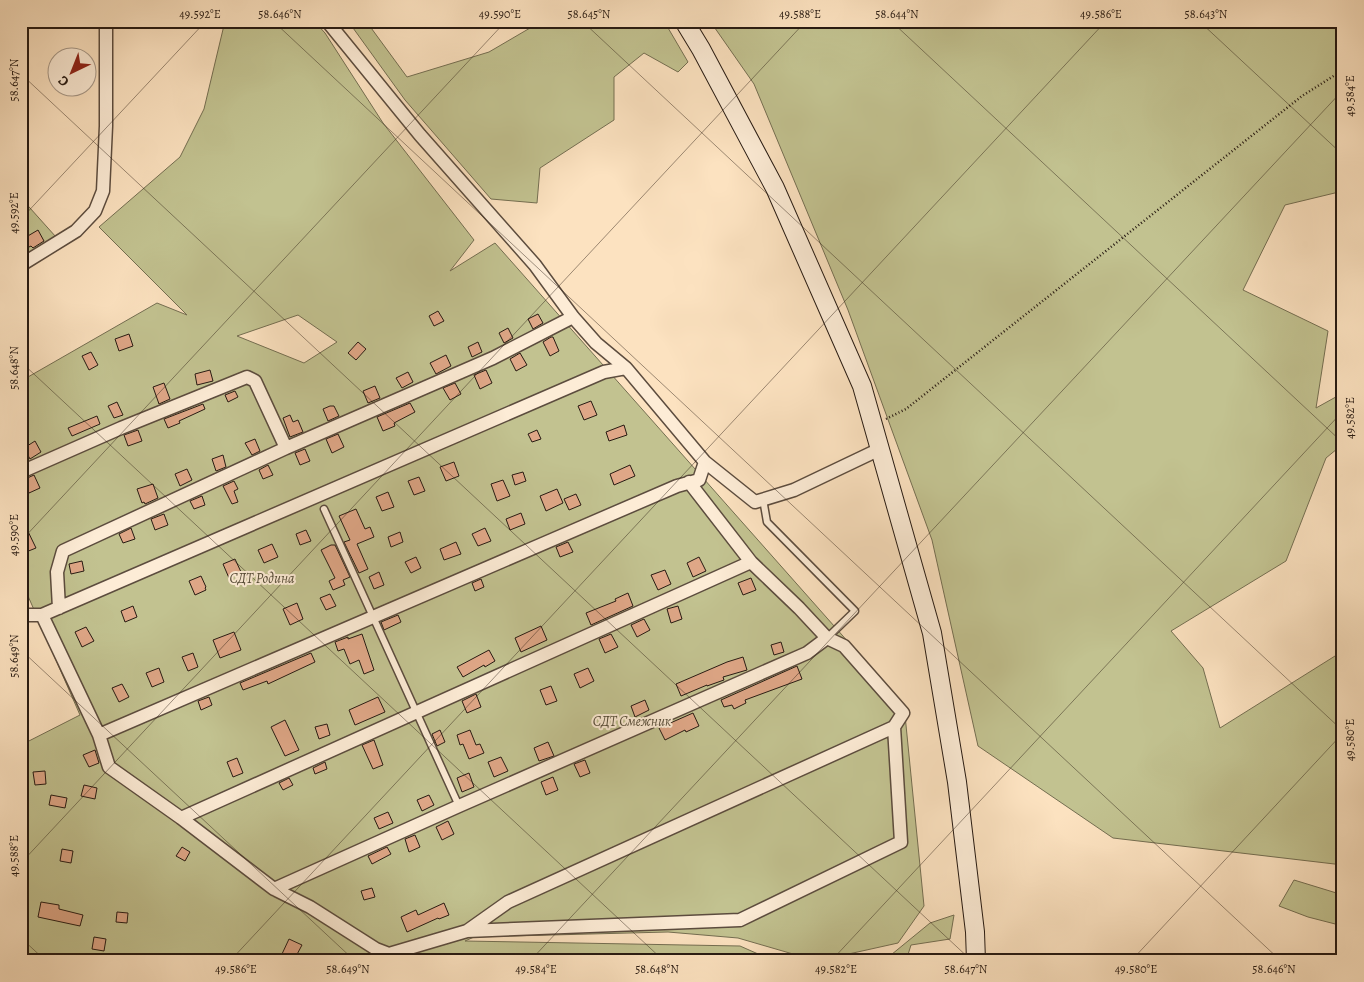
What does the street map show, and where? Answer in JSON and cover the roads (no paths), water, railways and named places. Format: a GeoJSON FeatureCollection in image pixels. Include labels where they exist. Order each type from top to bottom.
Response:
{"type":"FeatureCollection","features":[{"type":"Feature","properties":{"kind":"street"},"geometry":{"type":"LineString","coordinates":[[21,265],[76,231],[95,211],[103,191],[106,126],[106,21]]}},
{"type":"Feature","properties":{"kind":"street"},"geometry":{"type":"LineString","coordinates":[[327,21],[420,135],[536,265],[573,317],[596,343],[626,368],[705,462],[755,502],[794,490],[880,449]]}},
{"type":"Feature","properties":{"kind":"street"},"geometry":{"type":"LineString","coordinates":[[684,21],[701,49],[775,188],[862,386],[932,633],[957,782],[975,932],[976,961]]}},
{"type":"Feature","properties":{"kind":"street"},"geometry":{"type":"LineString","coordinates":[[59,608],[57,572],[64,551],[286,448],[493,358],[573,317]]}},
{"type":"Feature","properties":{"kind":"street"},"geometry":{"type":"LineString","coordinates":[[21,616],[42,615],[604,372],[626,368]]}},
{"type":"Feature","properties":{"kind":"street"},"geometry":{"type":"LineString","coordinates":[[21,472],[121,428],[247,377],[255,381],[286,448]]}},
{"type":"Feature","properties":{"kind":"street"},"geometry":{"type":"LineString","coordinates":[[99,735],[677,486],[699,480],[705,462]]}},
{"type":"Feature","properties":{"kind":"street"},"geometry":{"type":"LineString","coordinates":[[467,931],[508,902],[894,727],[903,713],[844,646],[827,638],[751,562],[689,482]]}},
{"type":"Feature","properties":{"kind":"street"},"geometry":{"type":"LineString","coordinates":[[181,818],[751,562]]}},
{"type":"Feature","properties":{"kind":"street"},"geometry":{"type":"LineString","coordinates":[[42,615],[99,735],[109,767],[181,818],[274,889],[310,907],[376,949],[389,954],[467,931],[740,920],[901,842],[894,727]]}},
{"type":"Feature","properties":{"kind":"street"},"geometry":{"type":"LineString","coordinates":[[274,889],[807,654],[827,638]]}},
{"type":"Feature","properties":{"kind":"lane"},"geometry":{"type":"LineString","coordinates":[[763,499],[767,522],[855,611],[827,638]]}},
{"type":"Feature","properties":{"kind":"lane"},"geometry":{"type":"LineString","coordinates":[[324,508],[459,806]]}},
{"type":"Feature","properties":{"kind":"park label","name":"СДТ Родина"},"geometry":{"type":"Point","coordinates":[262,578]}},
{"type":"Feature","properties":{"kind":"park label","name":"СДТ Смежник"},"geometry":{"type":"Point","coordinates":[632,721]}}]}
